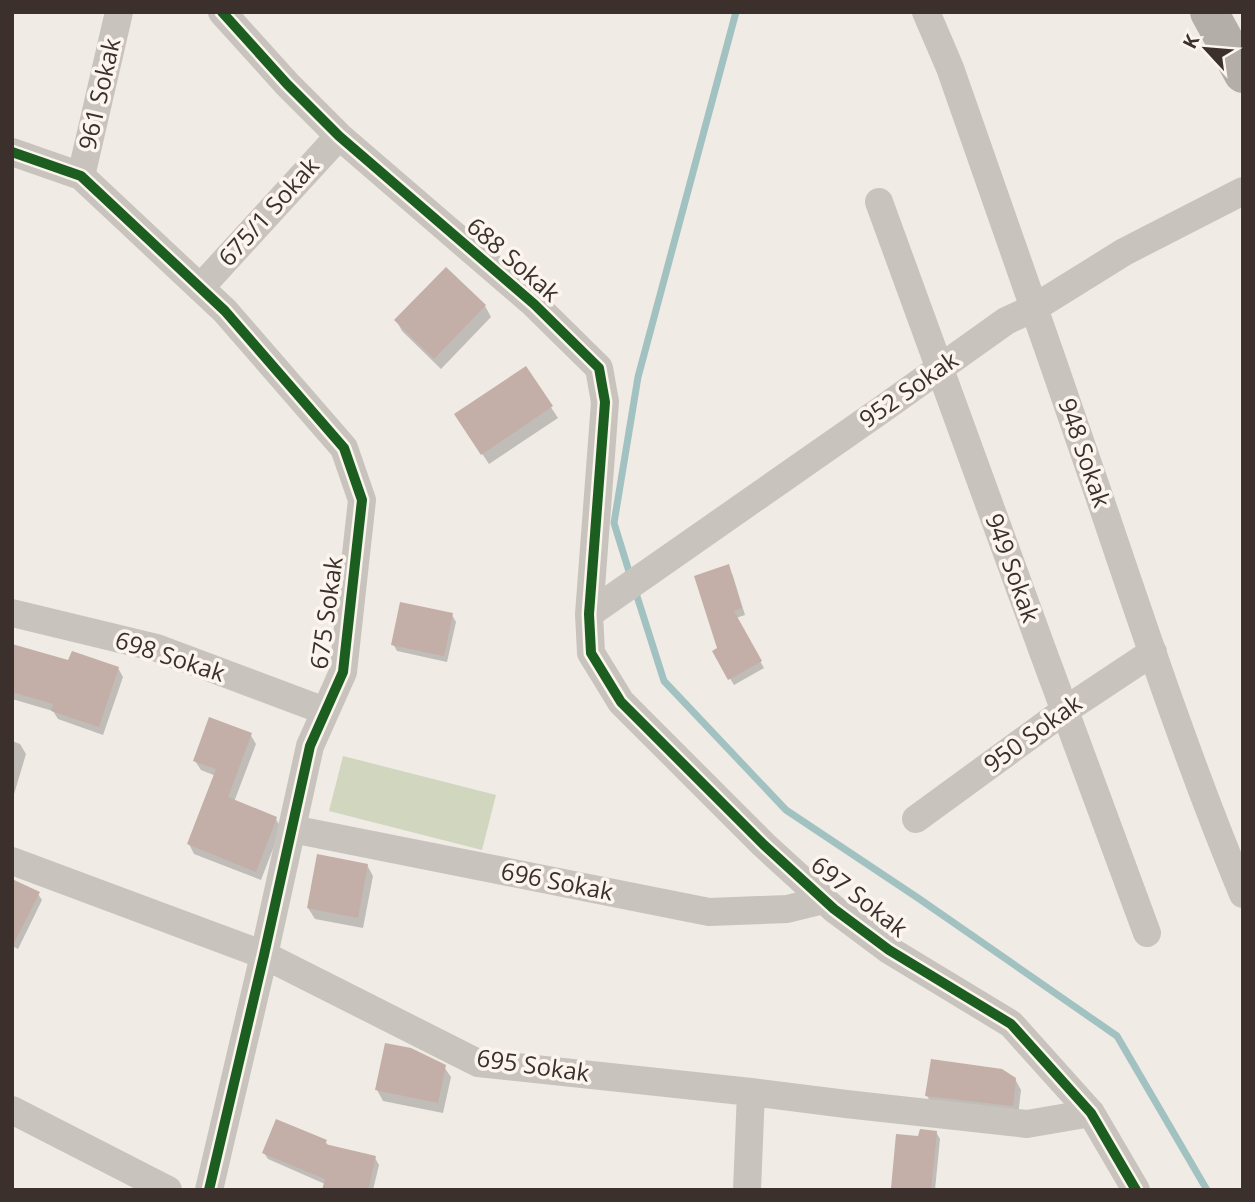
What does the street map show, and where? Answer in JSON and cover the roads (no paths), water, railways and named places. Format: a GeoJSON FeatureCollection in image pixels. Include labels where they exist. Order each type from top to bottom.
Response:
{"type":"FeatureCollection","features":[{"type":"Feature","properties":{"kind":"highway"},"geometry":{"type":"LineString","coordinates":[[1209,12],[1243,74]]}},
{"type":"Feature","properties":{"kind":"street","name":"961 Sokak"},"geometry":{"type":"LineString","coordinates":[[81,176],[119,12]]}},
{"type":"Feature","properties":{"kind":"street","name":"688 Sokak"},"geometry":{"type":"LineString","coordinates":[[222,12],[287,84],[339,135],[534,304],[599,368],[605,402],[589,614]]}},
{"type":"Feature","properties":{"kind":"street","name":"948 Sokak"},"geometry":{"type":"LineString","coordinates":[[926,12],[950,68],[1153,652],[1243,894]]}},
{"type":"Feature","properties":{"kind":"street","name":"675/1 Sokak"},"geometry":{"type":"LineString","coordinates":[[200,288],[339,135]]}},
{"type":"Feature","properties":{"kind":"street"},"geometry":{"type":"LineString","coordinates":[[12,152],[81,176]]}},
{"type":"Feature","properties":{"kind":"street","name":"675 Sokak"},"geometry":{"type":"LineString","coordinates":[[81,176],[225,311],[344,447],[362,500],[343,672],[310,747],[209,1190]]}},
{"type":"Feature","properties":{"kind":"street","name":"952 Sokak"},"geometry":{"type":"LineString","coordinates":[[589,614],[1006,321],[1034,308],[1124,252],[1243,191]]}},
{"type":"Feature","properties":{"kind":"street","name":"949 Sokak"},"geometry":{"type":"LineString","coordinates":[[879,202],[1147,933]]}},
{"type":"Feature","properties":{"kind":"street","name":"698 Sokak"},"geometry":{"type":"LineString","coordinates":[[12,613],[157,648],[326,711]]}},
{"type":"Feature","properties":{"kind":"street","name":"697 Sokak"},"geometry":{"type":"LineString","coordinates":[[589,614],[591,653],[621,702],[824,901],[889,950],[1011,1024],[1091,1113],[1136,1190]]}},
{"type":"Feature","properties":{"kind":"street","name":"950 Sokak"},"geometry":{"type":"LineString","coordinates":[[916,819],[1064,711],[1153,652]]}},
{"type":"Feature","properties":{"kind":"street","name":"696 Sokak"},"geometry":{"type":"LineString","coordinates":[[292,829],[709,912],[787,909],[824,901]]}},
{"type":"Feature","properties":{"kind":"street","name":"695 Sokak"},"geometry":{"type":"LineString","coordinates":[[12,861],[264,955],[478,1063],[1027,1124],[1091,1113]]}},
{"type":"Feature","properties":{"kind":"street"},"geometry":{"type":"LineString","coordinates":[[747,1190],[751,1092]]}},
{"type":"Feature","properties":{"kind":"street"},"geometry":{"type":"LineString","coordinates":[[12,1110],[168,1190]]}},
{"type":"Feature","properties":{"kind":"waterway"},"geometry":{"type":"LineString","coordinates":[[631,578],[614,523],[638,377],[736,12]]}},
{"type":"Feature","properties":{"kind":"waterway"},"geometry":{"type":"LineString","coordinates":[[635,590],[664,681],[786,810],[1117,1036],[1207,1190]]}}]}
